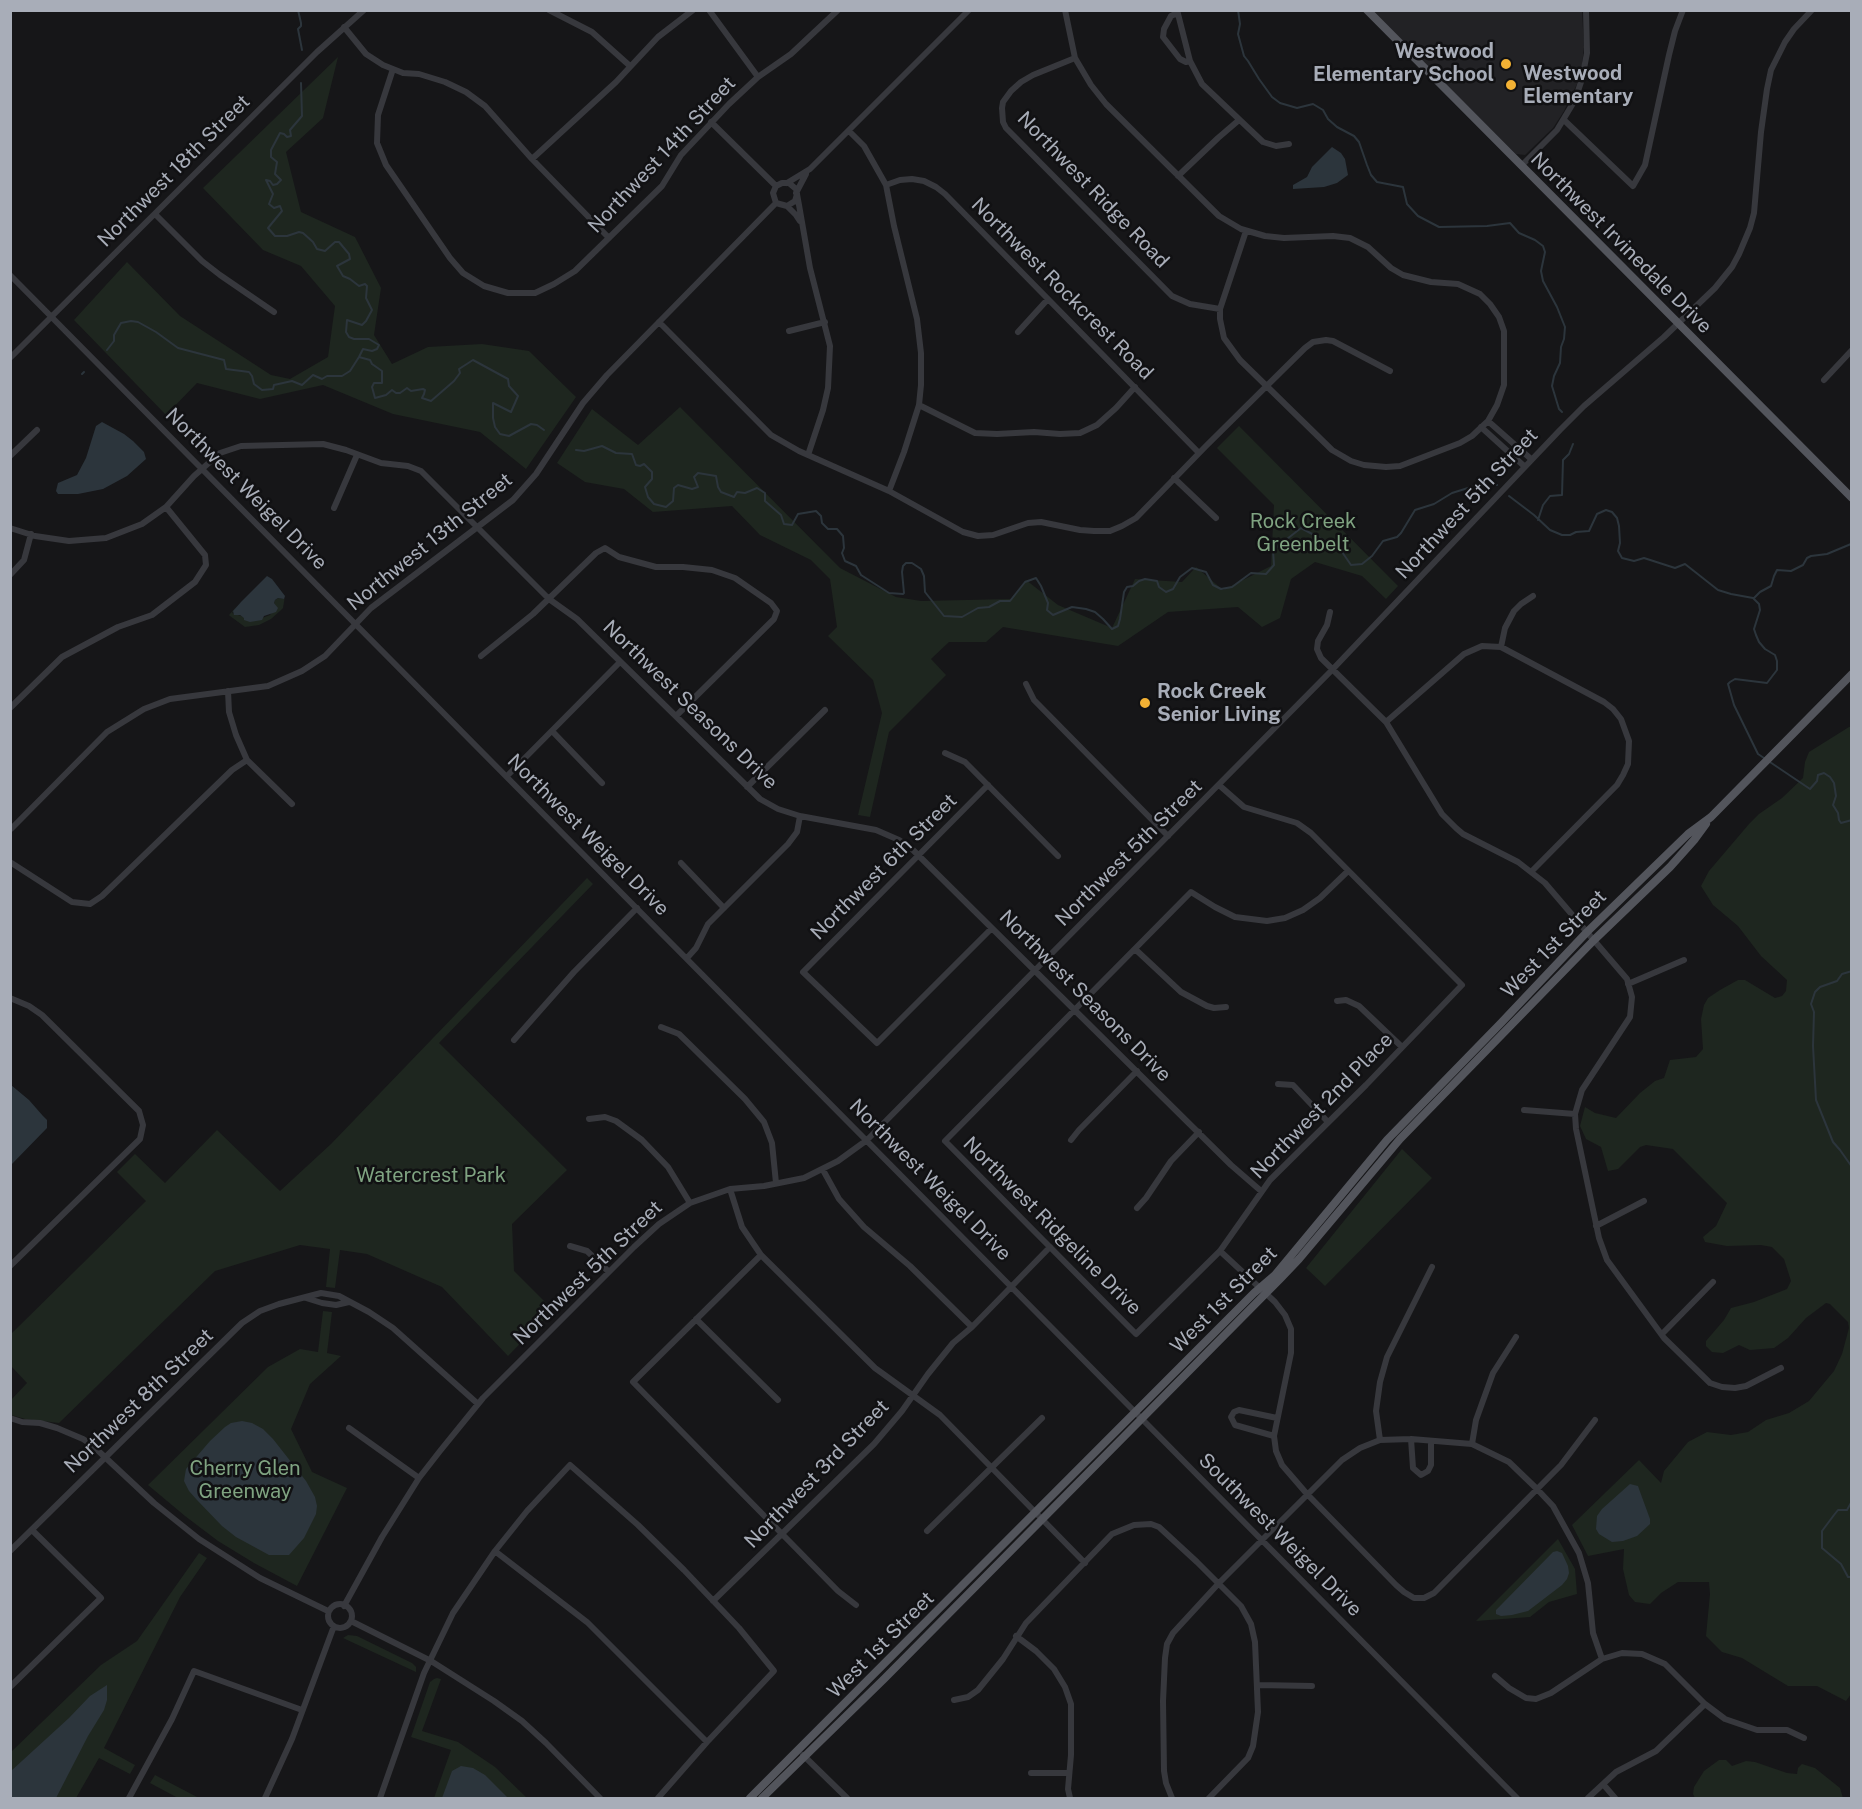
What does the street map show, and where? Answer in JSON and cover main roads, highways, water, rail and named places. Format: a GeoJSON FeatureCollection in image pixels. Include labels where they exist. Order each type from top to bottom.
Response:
{"type":"FeatureCollection","features":[{"type":"Feature","properties":{"kind":"main road","name":"Northwest Irvinedale Drive"},"geometry":{"type":"LineString","coordinates":[[1367,10],[1851,498]]}},
{"type":"Feature","properties":{"kind":"main road","name":"West 1st Street"},"geometry":{"type":"LineString","coordinates":[[762,1798],[802,1753],[1263,1290],[1387,1140],[1688,834],[1711,817],[1851,674]]}},
{"type":"Feature","properties":{"kind":"main road","name":"West 1st Street"},"geometry":{"type":"LineString","coordinates":[[1834,692],[1851,682]]}},
{"type":"Feature","properties":{"kind":"main road","name":"West 1st Street"},"geometry":{"type":"LineString","coordinates":[[750,1798],[802,1753]]}},
{"type":"Feature","properties":{"kind":"waterway"},"geometry":{"type":"LineString","coordinates":[[298,10],[301,23],[298,29],[302,50]]}},
{"type":"Feature","properties":{"kind":"waterway"},"geometry":{"type":"LineString","coordinates":[[1238,10],[1240,24],[1238,34],[1244,56],[1272,97],[1280,103],[1297,108],[1313,104],[1323,110],[1328,119],[1354,136],[1359,142],[1371,175],[1377,182],[1403,187],[1407,204],[1418,216],[1439,227],[1510,223],[1519,233],[1543,246],[1545,252],[1541,271],[1543,281],[1565,327],[1560,363],[1552,386],[1562,412]]}},
{"type":"Feature","properties":{"kind":"waterway"},"geometry":{"type":"LineString","coordinates":[[301,83],[302,116],[290,130],[291,136],[287,137],[280,133],[271,150],[271,157],[277,162],[275,174],[281,180],[273,185],[266,180],[273,194],[269,204],[274,208],[280,206],[282,211],[268,228],[275,236],[303,233],[317,249],[325,251],[335,242],[339,242],[349,254],[350,259],[337,266],[343,276],[359,286],[365,284],[367,286],[366,298],[372,310],[362,325],[347,320],[346,332],[354,339],[369,339],[379,345],[372,351],[363,349],[359,357],[370,360],[382,371],[382,383],[374,383],[372,387],[375,398],[386,395],[392,390],[400,393],[407,388],[411,391],[425,390],[422,398],[431,401],[454,381],[460,373],[459,369],[473,360],[508,379],[509,386],[518,396],[511,412],[493,403],[495,427],[500,434],[509,436],[531,424],[544,430]]}},
{"type":"Feature","properties":{"kind":"waterway"},"geometry":{"type":"LineString","coordinates":[[107,350],[114,341],[114,335],[121,323],[138,322],[178,348],[224,360],[226,369],[249,372],[254,384],[262,390],[273,389],[274,385],[292,381],[302,385],[313,375],[322,379],[327,376],[342,376],[350,371],[359,357]]}},
{"type":"Feature","properties":{"kind":"waterway"},"geometry":{"type":"LineString","coordinates":[[1538,520],[1543,505],[1550,496],[1562,495],[1563,460],[1569,454],[1573,444]]}},
{"type":"Feature","properties":{"kind":"waterway"},"geometry":{"type":"LineString","coordinates":[[576,450],[584,451],[602,446],[616,453],[632,454],[636,465],[644,464],[652,472],[652,479],[645,487],[648,497],[654,504],[666,507],[673,501],[674,488],[678,485],[692,489],[698,487],[694,477],[698,473],[716,476],[721,492],[734,497],[737,492],[745,493],[757,488],[765,493],[765,501],[781,515],[784,524],[792,525],[798,514],[816,511],[828,529],[837,529],[843,536],[842,553],[845,561],[856,566],[861,575],[889,593],[904,593],[902,572],[906,563],[912,563],[921,569],[925,592],[944,616],[962,617],[978,608],[989,607],[1000,601],[1010,601],[1025,582],[1036,578],[1048,603],[1047,610],[1053,615],[1072,607],[1086,609],[1095,612],[1112,629],[1118,626],[1124,592],[1127,587],[1139,581],[1145,579],[1157,581],[1159,587],[1166,592],[1173,589],[1180,577],[1192,568],[1206,572],[1213,585],[1221,589],[1232,587],[1251,573],[1266,574],[1274,565],[1273,550],[1301,528],[1340,549],[1351,565],[1362,564],[1372,556],[1383,541],[1397,537],[1401,533],[1415,510],[1434,504],[1452,493],[1484,483],[1491,482],[1497,485]]}},
{"type":"Feature","properties":{"kind":"waterway"},"geometry":{"type":"LineString","coordinates":[[1509,496],[1550,530],[1562,535],[1589,531],[1597,514],[1606,510],[1612,512],[1619,526],[1618,551],[1622,558],[1634,561],[1644,558],[1675,568],[1685,564],[1718,590],[1753,598],[1759,604],[1760,610],[1754,629],[1759,642],[1775,655],[1777,670],[1767,683],[1735,679],[1730,682],[1728,684],[1734,705],[1758,754],[1810,789],[1817,781],[1818,775],[1824,773],[1830,777],[1834,783],[1836,796],[1833,805],[1839,820],[1841,823],[1852,820]]}},
{"type":"Feature","properties":{"kind":"waterway"},"geometry":{"type":"LineString","coordinates":[[1754,598],[1771,586],[1777,570],[1791,571],[1803,565],[1811,556],[1827,554],[1851,544]]}},
{"type":"Feature","properties":{"kind":"waterway"},"geometry":{"type":"LineString","coordinates":[[1852,971],[1842,974],[1837,981],[1820,987],[1815,992],[1811,1004],[1814,1012],[1816,1100],[1833,1142],[1852,1167]]}},
{"type":"Feature","properties":{"kind":"waterway"},"geometry":{"type":"LineString","coordinates":[[1852,1501],[1847,1510],[1838,1510],[1822,1531],[1822,1548],[1841,1564],[1848,1577],[1852,1577]]}},
{"type":"Feature","properties":{"kind":"place","name":"Westwood Elementary School"},"geometry":{"type":"Point","coordinates":[1506,64]}},
{"type":"Feature","properties":{"kind":"place","name":"Westwood Elementary"},"geometry":{"type":"Point","coordinates":[1511,85]}},
{"type":"Feature","properties":{"kind":"place","name":"Rock Creek Senior Living"},"geometry":{"type":"Point","coordinates":[1145,703]}},
{"type":"Feature","properties":{"kind":"park label","name":"Rock Creek Greenbelt"},"geometry":{"type":"Point","coordinates":[1303,534]}},
{"type":"Feature","properties":{"kind":"park label","name":"Watercrest Park"},"geometry":{"type":"Point","coordinates":[431,1176]}},
{"type":"Feature","properties":{"kind":"park label","name":"Cherry Glen Greenway"},"geometry":{"type":"Point","coordinates":[245,1480]}}]}
